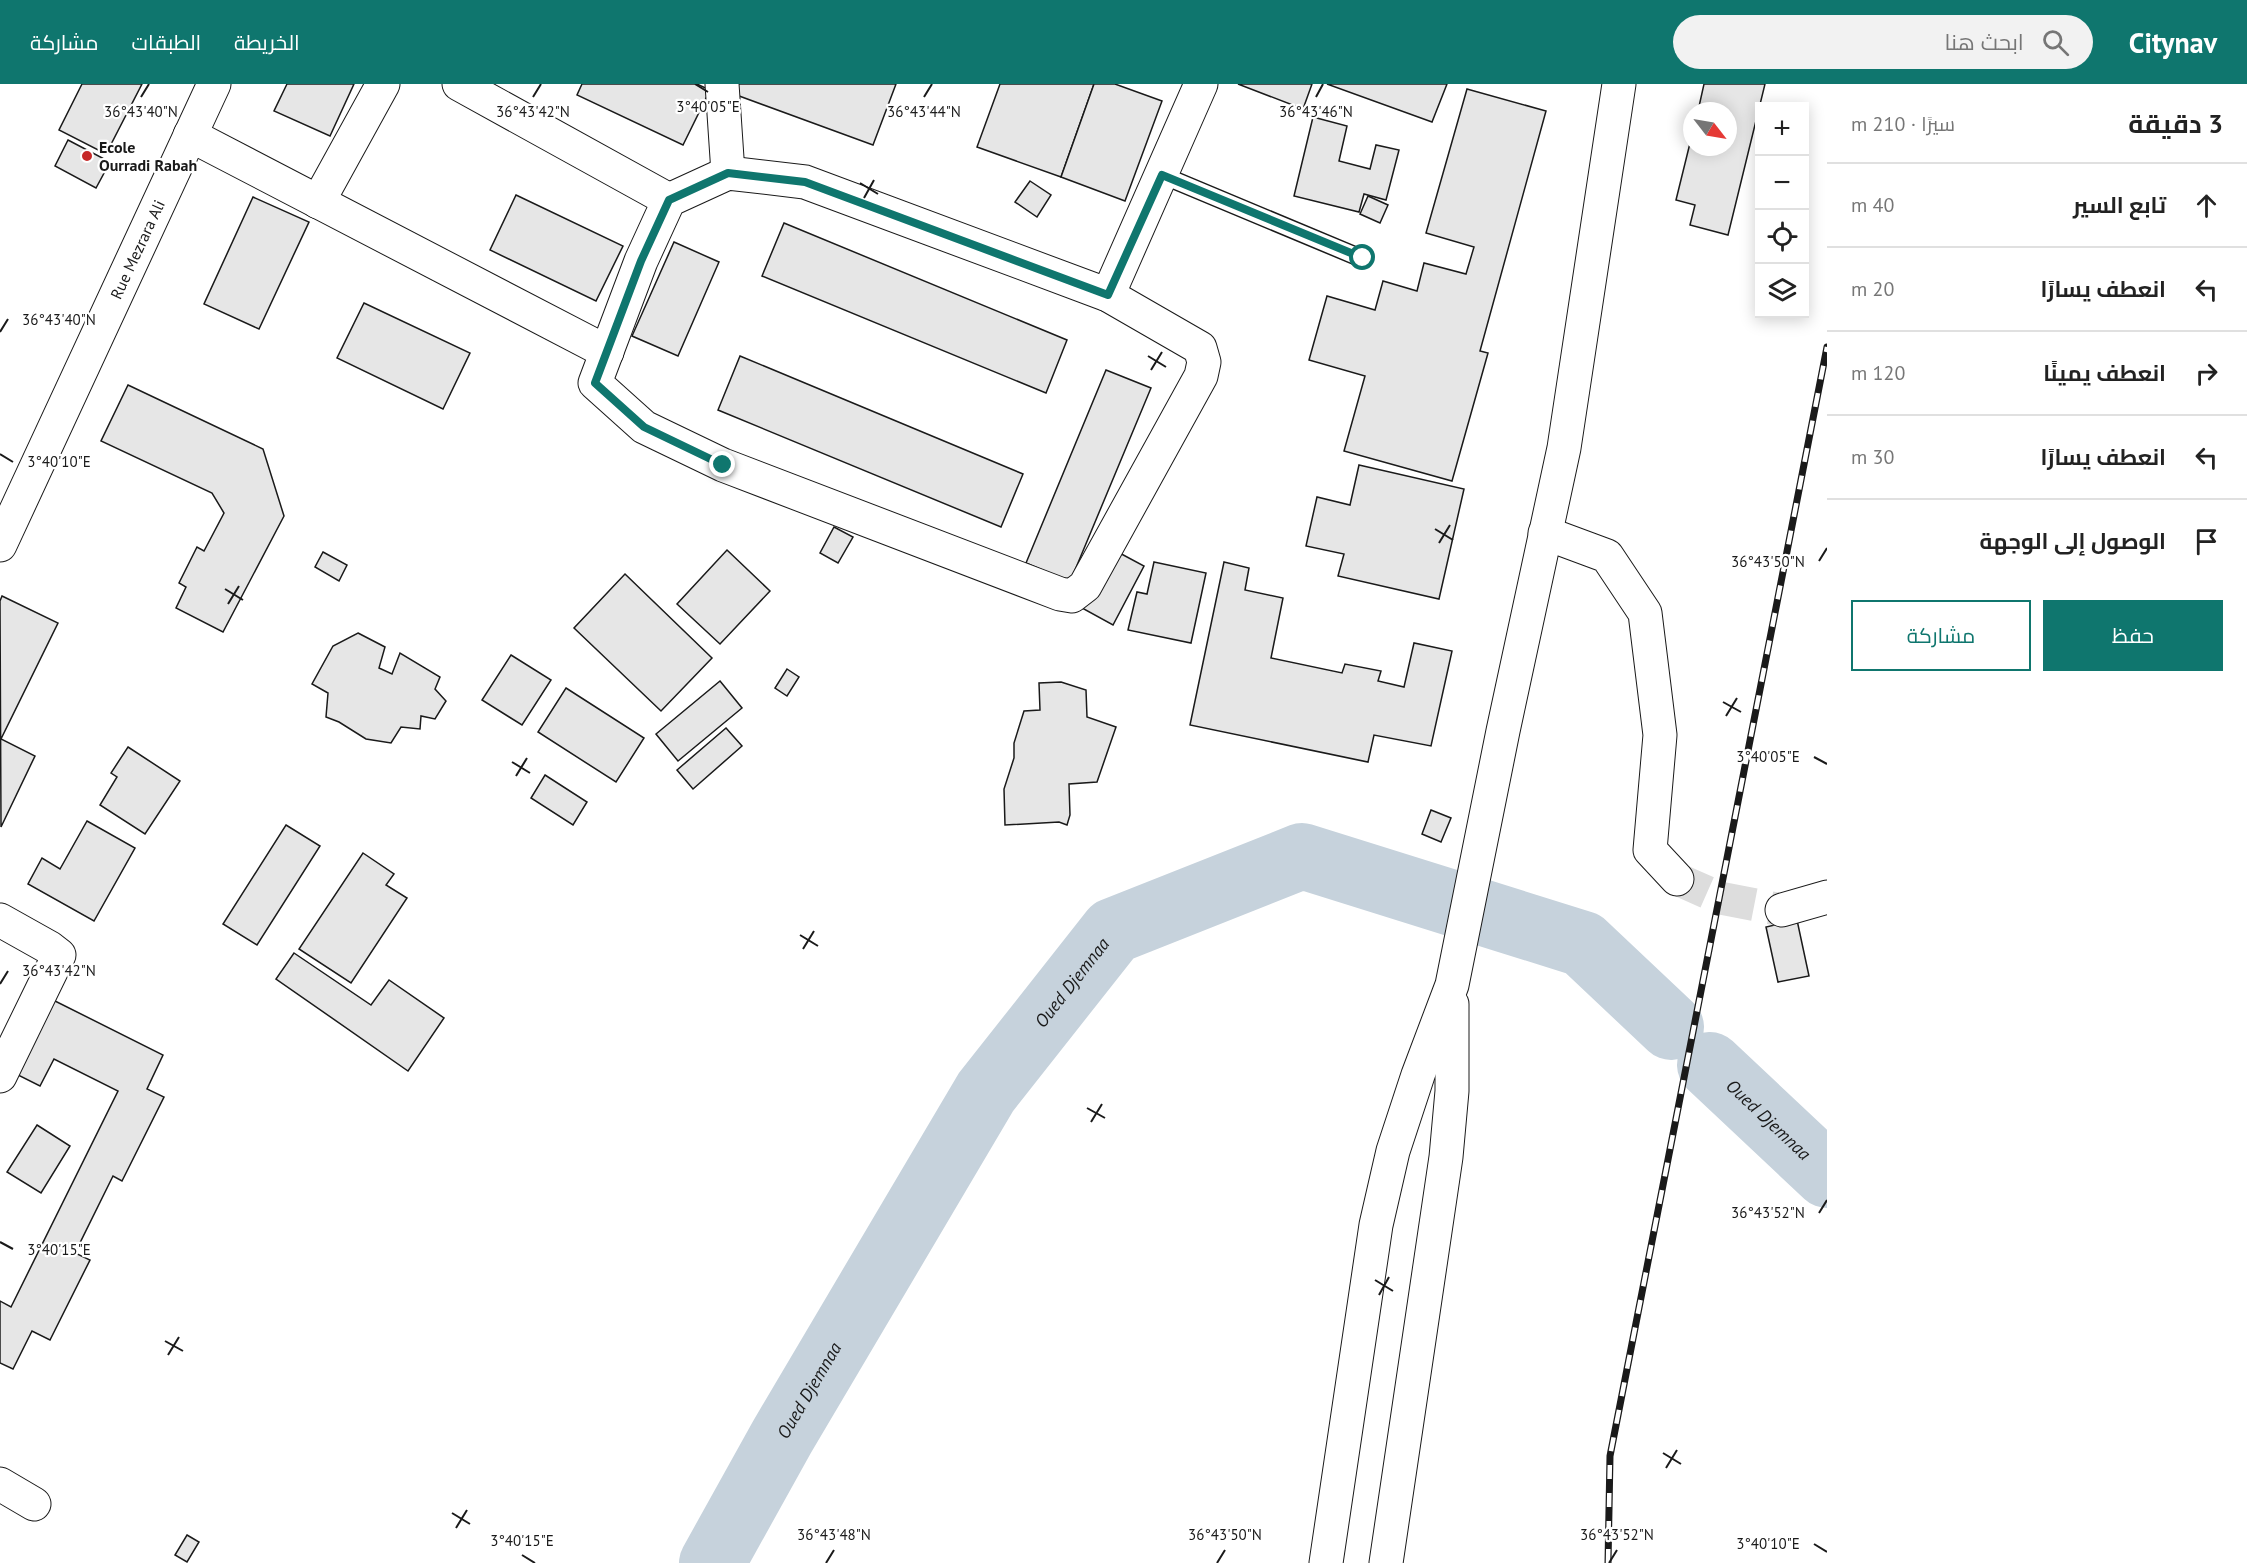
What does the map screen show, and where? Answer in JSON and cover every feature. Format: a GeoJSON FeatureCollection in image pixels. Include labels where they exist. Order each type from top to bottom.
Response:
{"type":"FeatureCollection","features":[{"type":"Feature","properties":{"kind":"street","name":"Rue Mezrara Ali"},"geometry":{"type":"LineString","coordinates":[[0,545],[214,84]]}},
{"type":"Feature","properties":{"kind":"street"},"geometry":{"type":"LineString","coordinates":[[318,202],[383,84]]}},
{"type":"Feature","properties":{"kind":"street"},"geometry":{"type":"LineString","coordinates":[[459,84],[669,200]]}},
{"type":"Feature","properties":{"kind":"street"},"geometry":{"type":"LineString","coordinates":[[722,84],[728,173]]}},
{"type":"Feature","properties":{"kind":"street"},"geometry":{"type":"LineString","coordinates":[[1108,295],[1201,84]]}},
{"type":"Feature","properties":{"kind":"street"},"geometry":{"type":"LineString","coordinates":[[1326,1563],[1376,1225],[1393,1151],[1418,1075],[1452,985],[1503,731],[1564,448],[1619,84]]}},
{"type":"Feature","properties":{"kind":"street"},"geometry":{"type":"LineString","coordinates":[[190,135],[607,352]]}},
{"type":"Feature","properties":{"kind":"street"},"geometry":{"type":"LineString","coordinates":[[728,173],[805,182],[1108,295],[1200,348],[1204,362],[1201,376],[1085,586],[1072,596],[1060,594],[723,465],[644,427],[595,383],[641,261],[669,200],[728,173]]}},
{"type":"Feature","properties":{"kind":"street"},"geometry":{"type":"LineString","coordinates":[[1545,534],[1607,556],[1645,613],[1660,735],[1650,850],[1677,879]]}},
{"type":"Feature","properties":{"kind":"street"},"geometry":{"type":"LineString","coordinates":[[1782,910],[1827,897]]}},
{"type":"Feature","properties":{"kind":"street"},"geometry":{"type":"LineString","coordinates":[[0,920],[50,948],[59,956],[0,1076]]}},
{"type":"Feature","properties":{"kind":"street"},"geometry":{"type":"LineString","coordinates":[[1386,1563],[1446,1157],[1452,1091],[1452,985]]}},
{"type":"Feature","properties":{"kind":"street"},"geometry":{"type":"LineString","coordinates":[[0,1484],[34,1504]]}},
{"type":"Feature","properties":{"kind":"lane"},"geometry":{"type":"LineString","coordinates":[[1162,175],[1363,258]]}},
{"type":"Feature","properties":{"kind":"building"},"geometry":{"type":"Polygon","coordinates":[[[82,84],[142,84],[106,154],[59,130],[82,84]]]}},
{"type":"Feature","properties":{"kind":"building"},"geometry":{"type":"Polygon","coordinates":[[[287,84],[354,84],[330,136],[274,111],[287,84]]]}},
{"type":"Feature","properties":{"kind":"building"},"geometry":{"type":"Polygon","coordinates":[[[582,84],[697,84],[710,90],[683,145],[577,95],[582,84]]]}},
{"type":"Feature","properties":{"kind":"building"},"geometry":{"type":"Polygon","coordinates":[[[734,84],[896,84],[873,145],[731,93],[734,84]]]}},
{"type":"Feature","properties":{"kind":"building"},"geometry":{"type":"Polygon","coordinates":[[[1000,84],[1094,84],[1061,177],[977,147],[1000,84]]]}},
{"type":"Feature","properties":{"kind":"building"},"geometry":{"type":"Polygon","coordinates":[[[1094,84],[1115,84],[1162,101],[1125,201],[1061,177],[1094,84]]]}},
{"type":"Feature","properties":{"kind":"building"},"geometry":{"type":"Polygon","coordinates":[[[1238,84],[1312,84],[1303,109],[1238,84]]]}},
{"type":"Feature","properties":{"kind":"building"},"geometry":{"type":"Polygon","coordinates":[[[1327,84],[1447,84],[1432,122],[1327,84]]]}},
{"type":"Feature","properties":{"kind":"building"},"geometry":{"type":"Polygon","coordinates":[[[1704,84],[1765,84],[1761,102],[1755,102],[1755,125],[1728,235],[1690,225],[1695,205],[1676,200],[1687,156],[1737,156],[1737,102],[1700,102],[1704,84]]]}},
{"type":"Feature","properties":{"kind":"building"},"geometry":{"type":"Polygon","coordinates":[[[1467,89],[1546,111],[1480,351],[1488,353],[1452,481],[1344,451],[1365,376],[1309,360],[1327,296],[1375,310],[1383,281],[1417,291],[1424,263],[1466,274],[1474,247],[1426,233],[1467,89]]]}},
{"type":"Feature","properties":{"kind":"building"},"geometry":{"type":"Polygon","coordinates":[[[1313,117],[1347,126],[1339,161],[1370,169],[1376,145],[1399,150],[1386,200],[1364,194],[1359,212],[1294,196],[1313,117]]]}},
{"type":"Feature","properties":{"kind":"building"},"geometry":{"type":"Polygon","coordinates":[[[68,140],[110,162],[96,188],[55,166],[68,140]]]}},
{"type":"Feature","properties":{"kind":"building"},"geometry":{"type":"Polygon","coordinates":[[[1030,181],[1051,195],[1037,217],[1015,202],[1030,181]]]}},
{"type":"Feature","properties":{"kind":"building"},"geometry":{"type":"Polygon","coordinates":[[[516,195],[623,246],[596,301],[490,250],[516,195]]]}},
{"type":"Feature","properties":{"kind":"building"},"geometry":{"type":"Polygon","coordinates":[[[1368,196],[1388,205],[1380,223],[1360,214],[1368,196]]]}},
{"type":"Feature","properties":{"kind":"building"},"geometry":{"type":"Polygon","coordinates":[[[253,197],[309,222],[259,329],[204,304],[253,197]]]}},
{"type":"Feature","properties":{"kind":"building"},"geometry":{"type":"Polygon","coordinates":[[[784,223],[1067,340],[1046,393],[762,276],[784,223]]]}},
{"type":"Feature","properties":{"kind":"building"},"geometry":{"type":"Polygon","coordinates":[[[674,242],[719,262],[678,356],[632,336],[674,242]]]}},
{"type":"Feature","properties":{"kind":"building"},"geometry":{"type":"Polygon","coordinates":[[[364,303],[470,353],[443,409],[337,358],[364,303]]]}},
{"type":"Feature","properties":{"kind":"building"},"geometry":{"type":"Polygon","coordinates":[[[740,356],[1023,474],[1001,527],[718,410],[740,356]]]}},
{"type":"Feature","properties":{"kind":"building"},"geometry":{"type":"Polygon","coordinates":[[[1106,370],[1151,388],[1070,582],[1026,563],[1106,370]]]}},
{"type":"Feature","properties":{"kind":"building"},"geometry":{"type":"Polygon","coordinates":[[[128,385],[263,449],[284,516],[223,632],[176,608],[186,587],[179,583],[197,547],[204,551],[224,513],[212,493],[101,441],[128,385]]]}},
{"type":"Feature","properties":{"kind":"building"},"geometry":{"type":"Polygon","coordinates":[[[1359,465],[1464,489],[1439,599],[1338,576],[1344,554],[1306,546],[1317,497],[1350,505],[1359,465]]]}},
{"type":"Feature","properties":{"kind":"building"},"geometry":{"type":"Polygon","coordinates":[[[834,527],[853,537],[838,563],[820,553],[834,527]]]}},
{"type":"Feature","properties":{"kind":"building"},"geometry":{"type":"Polygon","coordinates":[[[727,550],[770,591],[720,644],[677,604],[727,550]]]}},
{"type":"Feature","properties":{"kind":"building"},"geometry":{"type":"Polygon","coordinates":[[[1114,550],[1144,566],[1113,625],[1082,608],[1114,550]]]}},
{"type":"Feature","properties":{"kind":"building"},"geometry":{"type":"Polygon","coordinates":[[[323,552],[347,565],[339,581],[315,567],[323,552]]]}},
{"type":"Feature","properties":{"kind":"building"},"geometry":{"type":"Polygon","coordinates":[[[1154,562],[1206,573],[1191,643],[1128,630],[1137,592],[1147,594],[1154,562]]]}},
{"type":"Feature","properties":{"kind":"building"},"geometry":{"type":"Polygon","coordinates":[[[1224,562],[1249,568],[1245,590],[1283,598],[1271,658],[1342,673],[1345,664],[1381,671],[1378,681],[1404,687],[1414,643],[1452,651],[1431,746],[1374,735],[1368,762],[1190,725],[1224,562]]]}},
{"type":"Feature","properties":{"kind":"building"},"geometry":{"type":"Polygon","coordinates":[[[625,574],[712,658],[661,711],[574,628],[625,574]]]}},
{"type":"Feature","properties":{"kind":"building"},"geometry":{"type":"Polygon","coordinates":[[[2,596],[58,623],[1,739],[35,756],[1,827],[0,601],[2,596]]]}},
{"type":"Feature","properties":{"kind":"building"},"geometry":{"type":"Polygon","coordinates":[[[358,633],[385,647],[379,668],[392,674],[400,653],[440,677],[435,689],[446,701],[435,719],[421,716],[420,729],[401,727],[391,743],[366,739],[339,722],[326,717],[328,693],[312,684],[333,646],[358,633]]]}},
{"type":"Feature","properties":{"kind":"building"},"geometry":{"type":"Polygon","coordinates":[[[511,655],[551,680],[522,725],[482,700],[511,655]]]}},
{"type":"Feature","properties":{"kind":"building"},"geometry":{"type":"Polygon","coordinates":[[[787,669],[799,677],[787,696],[775,688],[787,669]]]}},
{"type":"Feature","properties":{"kind":"building"},"geometry":{"type":"Polygon","coordinates":[[[720,681],[742,708],[678,761],[656,734],[720,681]]]}},
{"type":"Feature","properties":{"kind":"building"},"geometry":{"type":"Polygon","coordinates":[[[1061,682],[1086,690],[1087,717],[1116,727],[1097,782],[1069,784],[1070,815],[1067,825],[1059,822],[1005,825],[1004,789],[1014,758],[1014,743],[1024,711],[1040,710],[1039,683],[1061,682]]]}},
{"type":"Feature","properties":{"kind":"building"},"geometry":{"type":"Polygon","coordinates":[[[566,688],[644,738],[616,782],[538,732],[566,688]]]}},
{"type":"Feature","properties":{"kind":"building"},"geometry":{"type":"Polygon","coordinates":[[[726,728],[742,746],[693,789],[677,770],[726,728]]]}},
{"type":"Feature","properties":{"kind":"building"},"geometry":{"type":"Polygon","coordinates":[[[128,747],[180,781],[145,834],[100,805],[117,777],[111,773],[128,747]]]}},
{"type":"Feature","properties":{"kind":"building"},"geometry":{"type":"Polygon","coordinates":[[[545,775],[587,802],[573,825],[531,798],[545,775]]]}},
{"type":"Feature","properties":{"kind":"building"},"geometry":{"type":"Polygon","coordinates":[[[1431,810],[1451,818],[1441,842],[1422,834],[1431,810]]]}},
{"type":"Feature","properties":{"kind":"building"},"geometry":{"type":"Polygon","coordinates":[[[87,821],[135,848],[94,921],[28,884],[42,858],[60,869],[87,821]]]}},
{"type":"Feature","properties":{"kind":"building"},"geometry":{"type":"Polygon","coordinates":[[[286,825],[320,846],[257,945],[223,924],[286,825]]]}},
{"type":"Feature","properties":{"kind":"building"},"geometry":{"type":"Polygon","coordinates":[[[363,853],[394,874],[386,885],[407,898],[351,983],[299,949],[363,853]]]}},
{"type":"Feature","properties":{"kind":"building"},"geometry":{"type":"Polygon","coordinates":[[[1797,920],[1809,976],[1778,982],[1766,927],[1797,920]]]}},
{"type":"Feature","properties":{"kind":"building"},"geometry":{"type":"Polygon","coordinates":[[[294,953],[371,1005],[389,980],[444,1018],[408,1071],[276,979],[294,953]]]}},
{"type":"Feature","properties":{"kind":"building"},"geometry":{"type":"Polygon","coordinates":[[[45,996],[163,1055],[147,1089],[164,1097],[122,1181],[113,1176],[75,1253],[90,1260],[50,1340],[32,1331],[13,1369],[0,1363],[0,1301],[11,1307],[118,1091],[54,1059],[40,1086],[8,1070],[45,996]]]}},
{"type":"Feature","properties":{"kind":"building"},"geometry":{"type":"Polygon","coordinates":[[[37,1125],[70,1146],[41,1193],[7,1172],[37,1125]]]}},
{"type":"Feature","properties":{"kind":"building"},"geometry":{"type":"Polygon","coordinates":[[[187,1535],[199,1542],[187,1562],[175,1555],[187,1535]]]}},
{"type":"Feature","properties":{"kind":"waterway","name":"Oued Djemnaa"},"geometry":{"type":"LineString","coordinates":[[712,1563],[782,1437],[986,1092],[1113,931],[1302,856],[1583,944],[1671,1027]]}},
{"type":"Feature","properties":{"kind":"waterway","name":"Oued Djemnaa"},"geometry":{"type":"LineString","coordinates":[[1710,1065],[1827,1175]]}},
{"type":"Feature","properties":{"kind":"tunnel"},"geometry":{"type":"LineString","coordinates":[[1677,879],[1720,898],[1782,910]]}},
{"type":"Feature","properties":{"kind":"railway"},"geometry":{"type":"LineString","coordinates":[[1608,1563],[1610,1456],[1827,347]]}},
{"type":"Feature","properties":{"kind":"place","name":"Ecole Ourradi Rabah"},"geometry":{"type":"Point","coordinates":[87,156]}},
{"type":"Feature","properties":{"kind":"route"},"geometry":{"type":"LineString","coordinates":[[723,465],[644,427],[595,383],[641,261],[669,200],[728,173],[805,182],[1108,295],[1162,175],[1363,258]]}}]}
